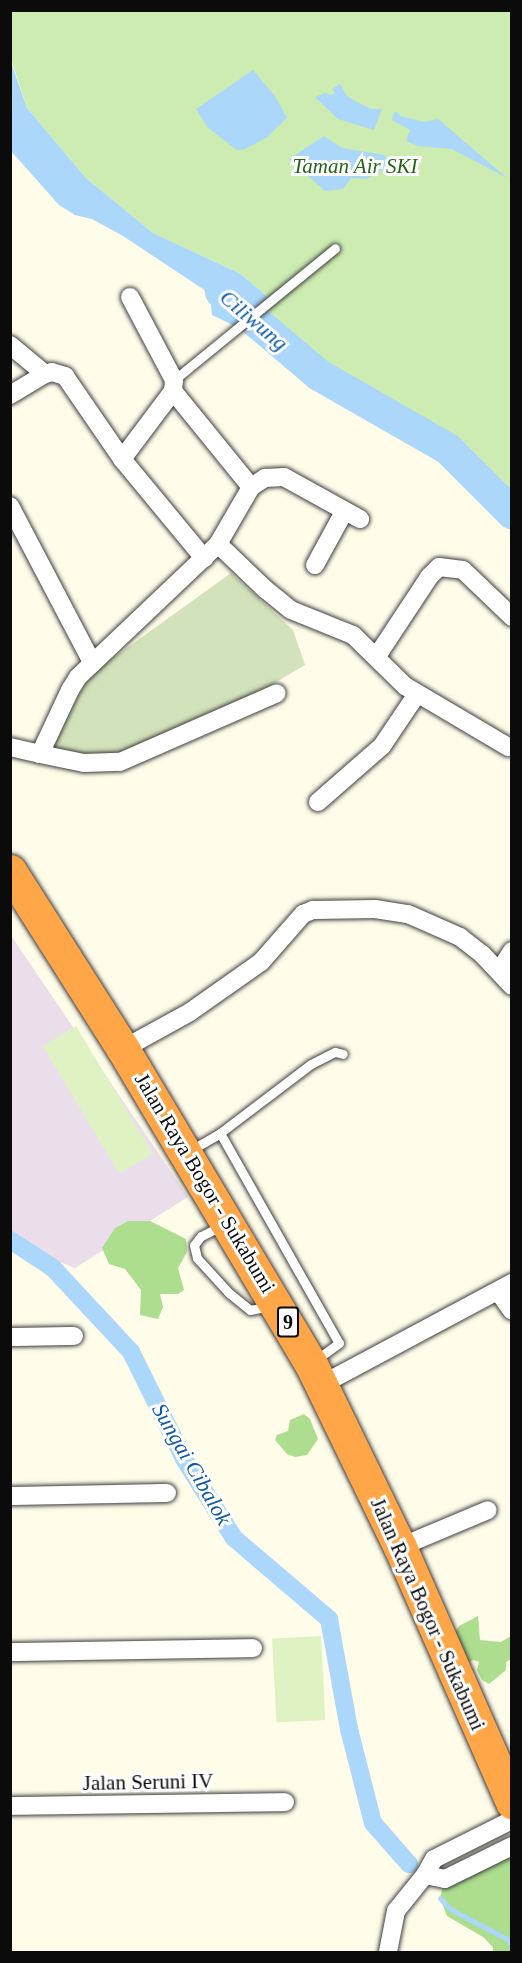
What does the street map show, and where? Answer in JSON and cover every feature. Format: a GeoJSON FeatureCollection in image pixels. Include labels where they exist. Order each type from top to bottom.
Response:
{"type":"FeatureCollection","features":[{"type":"Feature","properties":{"kind":"highway","name":"Jalan Raya Bogor - Sukabumi"},"geometry":{"type":"LineString","coordinates":[[10,871],[123,1049],[278,1304],[316,1374],[400,1547],[509,1792]]}},
{"type":"Feature","properties":{"kind":"street"},"geometry":{"type":"LineString","coordinates":[[130,297],[174,385],[252,487]]}},
{"type":"Feature","properties":{"kind":"street"},"geometry":{"type":"LineString","coordinates":[[10,345],[45,374]]}},
{"type":"Feature","properties":{"kind":"street"},"geometry":{"type":"LineString","coordinates":[[10,395],[45,374],[52,372],[65,376],[122,459],[204,558]]}},
{"type":"Feature","properties":{"kind":"street"},"geometry":{"type":"LineString","coordinates":[[122,459],[174,385]]}},
{"type":"Feature","properties":{"kind":"street"},"geometry":{"type":"LineString","coordinates":[[40,754],[70,690],[92,662],[218,544],[252,487],[265,478],[284,477],[352,515],[315,565]]}},
{"type":"Feature","properties":{"kind":"street"},"geometry":{"type":"LineString","coordinates":[[10,506],[92,662]]}},
{"type":"Feature","properties":{"kind":"street"},"geometry":{"type":"LineString","coordinates":[[218,544],[265,589],[291,610],[353,635],[377,656],[405,686],[508,747]]}},
{"type":"Feature","properties":{"kind":"street"},"geometry":{"type":"LineString","coordinates":[[377,656],[429,577],[439,567],[463,570],[512,617]]}},
{"type":"Feature","properties":{"kind":"street"},"geometry":{"type":"LineString","coordinates":[[10,747],[84,764],[120,762],[277,693]]}},
{"type":"Feature","properties":{"kind":"street"},"geometry":{"type":"LineString","coordinates":[[318,802],[389,738],[417,694]]}},
{"type":"Feature","properties":{"kind":"street"},"geometry":{"type":"LineString","coordinates":[[123,1049],[190,1012],[261,962],[303,914],[313,910],[375,909],[408,914],[460,938],[499,971],[512,986]]}},
{"type":"Feature","properties":{"kind":"street"},"geometry":{"type":"LineString","coordinates":[[499,971],[512,951]]}},
{"type":"Feature","properties":{"kind":"street"},"geometry":{"type":"LineString","coordinates":[[316,1374],[505,1287],[512,1311]]}},
{"type":"Feature","properties":{"kind":"street"},"geometry":{"type":"LineString","coordinates":[[10,1336],[74,1336]]}},
{"type":"Feature","properties":{"kind":"street"},"geometry":{"type":"LineString","coordinates":[[10,1496],[167,1493]]}},
{"type":"Feature","properties":{"kind":"street"},"geometry":{"type":"LineString","coordinates":[[400,1547],[488,1510]]}},
{"type":"Feature","properties":{"kind":"street"},"geometry":{"type":"LineString","coordinates":[[10,1652],[253,1648]]}},
{"type":"Feature","properties":{"kind":"street","name":"Jalan Seruni IV"},"geometry":{"type":"LineString","coordinates":[[10,1806],[285,1802]]}},
{"type":"Feature","properties":{"kind":"street"},"geometry":{"type":"LineString","coordinates":[[388,1953],[396,1911],[425,1875],[434,1859],[512,1820]]}},
{"type":"Feature","properties":{"kind":"street"},"geometry":{"type":"LineString","coordinates":[[425,1875],[445,1879],[512,1846]]}},
{"type":"Feature","properties":{"kind":"lane"},"geometry":{"type":"LineString","coordinates":[[174,385],[200,360],[335,248]]}},
{"type":"Feature","properties":{"kind":"lane"},"geometry":{"type":"LineString","coordinates":[[185,1154],[220,1133],[311,1064],[335,1052],[343,1054]]}},
{"type":"Feature","properties":{"kind":"lane"},"geometry":{"type":"LineString","coordinates":[[220,1133],[339,1342],[316,1374]]}},
{"type":"Feature","properties":{"kind":"lane"},"geometry":{"type":"LineString","coordinates":[[228,1222],[201,1236],[194,1245],[197,1258],[228,1293],[250,1310],[278,1304]]}},
{"type":"Feature","properties":{"kind":"shaded area"},"geometry":{"type":"Polygon","coordinates":[[[10,934],[188,1197],[75,1268],[11,1243],[10,934]]]}},
{"type":"Feature","properties":{"kind":"green space","name":"Taman Air SKI"},"geometry":{"type":"Polygon","coordinates":[[[10,11],[511,11],[511,519],[452,452],[316,372],[251,317],[271,300],[241,274],[153,233],[86,178],[27,108],[11,59],[10,11]]]}},
{"type":"Feature","properties":{"kind":"green space"},"geometry":{"type":"Polygon","coordinates":[[[231,573],[293,630],[305,665],[203,725],[121,755],[50,754],[88,676],[231,573]]]}},
{"type":"Feature","properties":{"kind":"green space"},"geometry":{"type":"Polygon","coordinates":[[[76,1026],[153,1154],[119,1174],[43,1046],[76,1026]]]}},
{"type":"Feature","properties":{"kind":"green space"},"geometry":{"type":"Polygon","coordinates":[[[128,1221],[150,1221],[186,1239],[187,1252],[178,1268],[184,1290],[178,1294],[160,1294],[163,1307],[158,1319],[140,1315],[141,1290],[125,1269],[109,1264],[102,1248],[115,1228],[128,1221]]]}},
{"type":"Feature","properties":{"kind":"green space"},"geometry":{"type":"Polygon","coordinates":[[[304,1414],[310,1419],[318,1439],[307,1455],[295,1457],[287,1454],[275,1440],[277,1435],[288,1431],[290,1420],[304,1414]]]}},
{"type":"Feature","properties":{"kind":"green space"},"geometry":{"type":"Polygon","coordinates":[[[478,1616],[480,1640],[501,1642],[511,1636],[511,1659],[506,1662],[506,1670],[489,1684],[482,1680],[477,1670],[479,1662],[473,1660],[463,1665],[453,1636],[459,1626],[478,1616]]]}},
{"type":"Feature","properties":{"kind":"green space"},"geometry":{"type":"Polygon","coordinates":[[[321,1636],[325,1720],[276,1722],[272,1639],[321,1636]]]}},
{"type":"Feature","properties":{"kind":"green space"},"geometry":{"type":"Polygon","coordinates":[[[512,1851],[511,1952],[493,1952],[493,1947],[483,1937],[447,1916],[440,1898],[445,1879],[512,1851]]]}},
{"type":"Feature","properties":{"kind":"water"},"geometry":{"type":"Polygon","coordinates":[[[10,59],[27,108],[86,178],[153,233],[241,274],[271,300],[239,328],[212,315],[210,297],[203,289],[123,236],[92,219],[75,215],[59,205],[11,151],[10,59]]]}},
{"type":"Feature","properties":{"kind":"water"},"geometry":{"type":"Polygon","coordinates":[[[253,70],[275,96],[287,118],[266,138],[245,149],[237,150],[208,128],[196,109],[253,70]]]}},
{"type":"Feature","properties":{"kind":"water"},"geometry":{"type":"Polygon","coordinates":[[[340,84],[347,96],[355,101],[371,109],[382,109],[374,130],[338,119],[315,97],[325,93],[331,95],[335,93],[332,89],[340,84]]]}},
{"type":"Feature","properties":{"kind":"water"},"geometry":{"type":"Polygon","coordinates":[[[395,111],[401,116],[424,122],[438,119],[507,178],[452,149],[418,146],[406,141],[410,130],[392,120],[395,111]]]}},
{"type":"Feature","properties":{"kind":"water"},"geometry":{"type":"Polygon","coordinates":[[[324,136],[342,148],[384,155],[392,164],[367,179],[351,178],[343,189],[325,191],[289,159],[324,136]]]}},
{"type":"Feature","properties":{"kind":"waterway","name":"Ciliwung"},"geometry":{"type":"LineString","coordinates":[[221,292],[319,375],[448,449],[512,513]]}},
{"type":"Feature","properties":{"kind":"waterway","name":"Sungai Cibalok"},"geometry":{"type":"LineString","coordinates":[[10,1240],[53,1268],[131,1352],[184,1459],[234,1538],[329,1619],[349,1729],[373,1823],[409,1864]]}},
{"type":"Feature","properties":{"kind":"waterway","name":"Sungai Cibalok"},"geometry":{"type":"LineString","coordinates":[[440,1898],[450,1909],[509,1940],[512,1949]]}}]}
